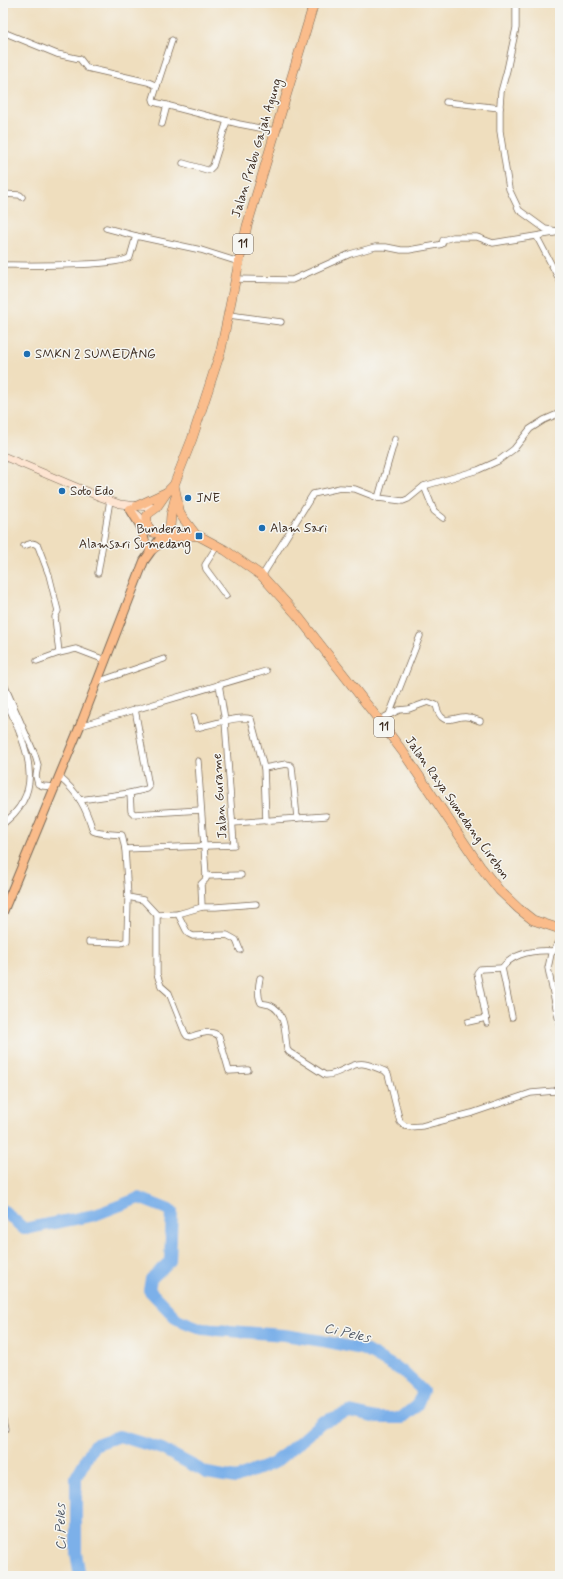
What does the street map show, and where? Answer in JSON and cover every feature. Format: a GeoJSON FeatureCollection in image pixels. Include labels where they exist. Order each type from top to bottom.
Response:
{"type":"FeatureCollection","features":[{"type":"Feature","properties":{"kind":"highway","name":"Jalan Prabu Gajah Agung"},"geometry":{"type":"LineString","coordinates":[[174,485],[192,439],[221,350],[235,279],[250,218],[311,4]]}},
{"type":"Feature","properties":{"kind":"highway","name":"11"},"geometry":{"type":"LineString","coordinates":[[147,525],[147,516],[149,513],[156,508],[174,485]]}},
{"type":"Feature","properties":{"kind":"highway"},"geometry":{"type":"LineString","coordinates":[[174,485],[180,514],[187,531]]}},
{"type":"Feature","properties":{"kind":"highway"},"geometry":{"type":"LineString","coordinates":[[133,508],[167,492]]}},
{"type":"Feature","properties":{"kind":"highway"},"geometry":{"type":"LineString","coordinates":[[164,533],[170,528],[176,496]]}},
{"type":"Feature","properties":{"kind":"highway","name":"11"},"geometry":{"type":"LineString","coordinates":[[156,508],[166,511],[187,531]]}},
{"type":"Feature","properties":{"kind":"highway"},"geometry":{"type":"LineString","coordinates":[[147,525],[152,532],[160,534],[187,531]]}},
{"type":"Feature","properties":{"kind":"highway"},"geometry":{"type":"LineString","coordinates":[[148,548],[187,531]]}},
{"type":"Feature","properties":{"kind":"highway","name":"Jalan Raya Sumedang Cirebon"},"geometry":{"type":"LineString","coordinates":[[187,531],[218,546],[262,576],[297,615],[379,720],[480,866],[499,890],[533,920],[560,929]]}},
{"type":"Feature","properties":{"kind":"main road"},"geometry":{"type":"LineString","coordinates":[[3,456],[120,504],[133,508],[156,508]]}},
{"type":"Feature","properties":{"kind":"main road"},"geometry":{"type":"LineString","coordinates":[[3,912],[80,726],[144,561],[148,548],[147,525],[133,508]]}},
{"type":"Feature","properties":{"kind":"main road"},"geometry":{"type":"LineString","coordinates":[[133,508],[148,548]]}},
{"type":"Feature","properties":{"kind":"main road"},"geometry":{"type":"LineString","coordinates":[[148,548],[164,533]]}},
{"type":"Feature","properties":{"kind":"street"},"geometry":{"type":"LineString","coordinates":[[516,3],[516,28],[501,92],[500,108],[500,131],[509,189],[519,210],[545,229],[560,232]]}},
{"type":"Feature","properties":{"kind":"street"},"geometry":{"type":"LineString","coordinates":[[3,32],[57,54],[80,59],[87,68],[148,82],[157,86]]}},
{"type":"Feature","properties":{"kind":"street"},"geometry":{"type":"LineString","coordinates":[[172,40],[153,101],[227,121],[275,131]]}},
{"type":"Feature","properties":{"kind":"street"},"geometry":{"type":"LineString","coordinates":[[446,102],[500,108]]}},
{"type":"Feature","properties":{"kind":"street"},"geometry":{"type":"LineString","coordinates":[[162,124],[167,105]]}},
{"type":"Feature","properties":{"kind":"street"},"geometry":{"type":"LineString","coordinates":[[183,163],[207,170],[211,169],[227,121]]}},
{"type":"Feature","properties":{"kind":"street"},"geometry":{"type":"LineString","coordinates":[[3,194],[20,195],[22,197]]}},
{"type":"Feature","properties":{"kind":"street"},"geometry":{"type":"LineString","coordinates":[[106,228],[201,250],[239,262]]}},
{"type":"Feature","properties":{"kind":"street"},"geometry":{"type":"LineString","coordinates":[[235,279],[292,280],[350,254],[375,247],[409,250],[442,244],[443,240],[452,236],[477,237],[493,243],[560,232]]}},
{"type":"Feature","properties":{"kind":"street"},"geometry":{"type":"LineString","coordinates":[[3,265],[102,264],[123,261],[130,257],[136,236]]}},
{"type":"Feature","properties":{"kind":"street"},"geometry":{"type":"LineString","coordinates":[[537,236],[560,281]]}},
{"type":"Feature","properties":{"kind":"street"},"geometry":{"type":"LineString","coordinates":[[229,315],[281,322]]}},
{"type":"Feature","properties":{"kind":"street"},"geometry":{"type":"LineString","coordinates":[[262,576],[313,494],[340,488],[355,489],[378,498],[403,501],[408,499],[424,486],[478,470],[498,461],[514,449],[530,429],[544,420],[560,414]]}},
{"type":"Feature","properties":{"kind":"street"},"geometry":{"type":"LineString","coordinates":[[378,498],[395,439]]}},
{"type":"Feature","properties":{"kind":"street"},"geometry":{"type":"LineString","coordinates":[[424,486],[434,511],[443,518]]}},
{"type":"Feature","properties":{"kind":"street"},"geometry":{"type":"LineString","coordinates":[[98,573],[110,500]]}},
{"type":"Feature","properties":{"kind":"street"},"geometry":{"type":"LineString","coordinates":[[24,546],[35,543],[38,546],[49,575],[58,611],[55,617],[59,652]]}},
{"type":"Feature","properties":{"kind":"street"},"geometry":{"type":"LineString","coordinates":[[218,546],[205,565],[206,569],[226,596]]}},
{"type":"Feature","properties":{"kind":"street"},"geometry":{"type":"LineString","coordinates":[[389,715],[420,636]]}},
{"type":"Feature","properties":{"kind":"street"},"geometry":{"type":"LineString","coordinates":[[37,661],[59,652],[76,649],[105,660]]}},
{"type":"Feature","properties":{"kind":"street"},"geometry":{"type":"LineString","coordinates":[[97,682],[164,659]]}},
{"type":"Feature","properties":{"kind":"street"},"geometry":{"type":"LineString","coordinates":[[80,726],[266,671]]}},
{"type":"Feature","properties":{"kind":"street"},"geometry":{"type":"LineString","coordinates":[[3,682],[35,755],[38,765],[36,776],[38,784],[55,787]]}},
{"type":"Feature","properties":{"kind":"street","name":"Jalan Gurame"},"geometry":{"type":"LineString","coordinates":[[125,849],[234,846],[234,823],[225,720],[220,684]]}},
{"type":"Feature","properties":{"kind":"street"},"geometry":{"type":"LineString","coordinates":[[3,694],[26,753],[30,780],[23,801],[16,812],[3,824]]}},
{"type":"Feature","properties":{"kind":"street"},"geometry":{"type":"LineString","coordinates":[[379,720],[399,710],[409,709],[428,702],[436,705],[438,712],[446,719],[450,720],[466,716],[480,721]]}},
{"type":"Feature","properties":{"kind":"street"},"geometry":{"type":"LineString","coordinates":[[80,800],[130,793],[147,789],[149,787],[135,709]]}},
{"type":"Feature","properties":{"kind":"street"},"geometry":{"type":"LineString","coordinates":[[194,717],[197,728],[225,720],[251,719],[264,768],[266,821]]}},
{"type":"Feature","properties":{"kind":"street"},"geometry":{"type":"LineString","coordinates":[[198,761],[206,876],[206,879],[201,884],[202,907]]}},
{"type":"Feature","properties":{"kind":"street"},"geometry":{"type":"LineString","coordinates":[[264,768],[286,764],[292,767],[297,818]]}},
{"type":"Feature","properties":{"kind":"street"},"geometry":{"type":"LineString","coordinates":[[59,777],[71,786],[80,800],[86,810],[93,831],[99,834],[122,835],[125,849],[128,897],[127,941],[121,943],[89,942]]}},
{"type":"Feature","properties":{"kind":"street"},"geometry":{"type":"LineString","coordinates":[[130,793],[131,811],[134,814],[201,810]]}},
{"type":"Feature","properties":{"kind":"street"},"geometry":{"type":"LineString","coordinates":[[234,823],[326,816]]}},
{"type":"Feature","properties":{"kind":"street"},"geometry":{"type":"LineString","coordinates":[[206,876],[241,874]]}},
{"type":"Feature","properties":{"kind":"street"},"geometry":{"type":"LineString","coordinates":[[128,897],[143,900],[157,915],[157,974],[161,986],[169,993],[187,1036],[190,1037],[210,1032],[216,1033],[219,1036],[229,1071],[248,1070]]}},
{"type":"Feature","properties":{"kind":"street"},"geometry":{"type":"LineString","coordinates":[[157,915],[178,914],[202,907],[210,908],[256,904]]}},
{"type":"Feature","properties":{"kind":"street"},"geometry":{"type":"LineString","coordinates":[[178,914],[189,934],[193,936],[227,935],[236,940],[240,950]]}},
{"type":"Feature","properties":{"kind":"street"},"geometry":{"type":"LineString","coordinates":[[560,941],[553,951],[548,968],[560,1027]]}},
{"type":"Feature","properties":{"kind":"street"},"geometry":{"type":"LineString","coordinates":[[468,1022],[487,1021],[477,973],[480,969],[502,968],[510,960],[523,954],[540,950],[553,951]]}},
{"type":"Feature","properties":{"kind":"street"},"geometry":{"type":"LineString","coordinates":[[502,968],[512,1017]]}},
{"type":"Feature","properties":{"kind":"street"},"geometry":{"type":"LineString","coordinates":[[260,978],[258,987],[259,1001],[261,1003],[269,1004],[278,1010],[282,1016],[287,1049],[289,1052],[326,1075],[364,1064],[385,1071],[388,1074],[400,1122],[405,1126],[422,1126],[472,1113],[531,1093],[555,1091],[559,1089],[560,1082]]}},
{"type":"Feature","properties":{"kind":"street"},"geometry":{"type":"LineString","coordinates":[[3,1419],[5,1429],[3,1430]]}},
{"type":"Feature","properties":{"kind":"waterway","name":"Ci Peles"},"geometry":{"type":"LineString","coordinates":[[3,1210],[24,1229],[95,1215],[139,1198],[172,1211],[170,1261],[151,1279],[149,1290],[177,1319],[202,1329],[284,1335],[323,1341],[365,1350],[402,1371],[423,1391],[417,1405],[401,1418],[377,1418],[350,1412],[322,1422],[274,1463],[236,1478],[207,1473],[162,1449],[119,1436],[94,1445],[76,1477],[76,1553],[80,1576]]}},
{"type":"Feature","properties":{"kind":"place","name":"SMKN 2 SUMEDANG"},"geometry":{"type":"Point","coordinates":[27,354]}},
{"type":"Feature","properties":{"kind":"place","name":"Soto Edo"},"geometry":{"type":"Point","coordinates":[62,491]}},
{"type":"Feature","properties":{"kind":"place","name":"JNE"},"geometry":{"type":"Point","coordinates":[188,498]}},
{"type":"Feature","properties":{"kind":"place","name":"Alam Sari"},"geometry":{"type":"Point","coordinates":[262,528]}},
{"type":"Feature","properties":{"kind":"place","name":"Bunderan Alamsari Sumedang"},"geometry":{"type":"Point","coordinates":[199,536]}}]}
